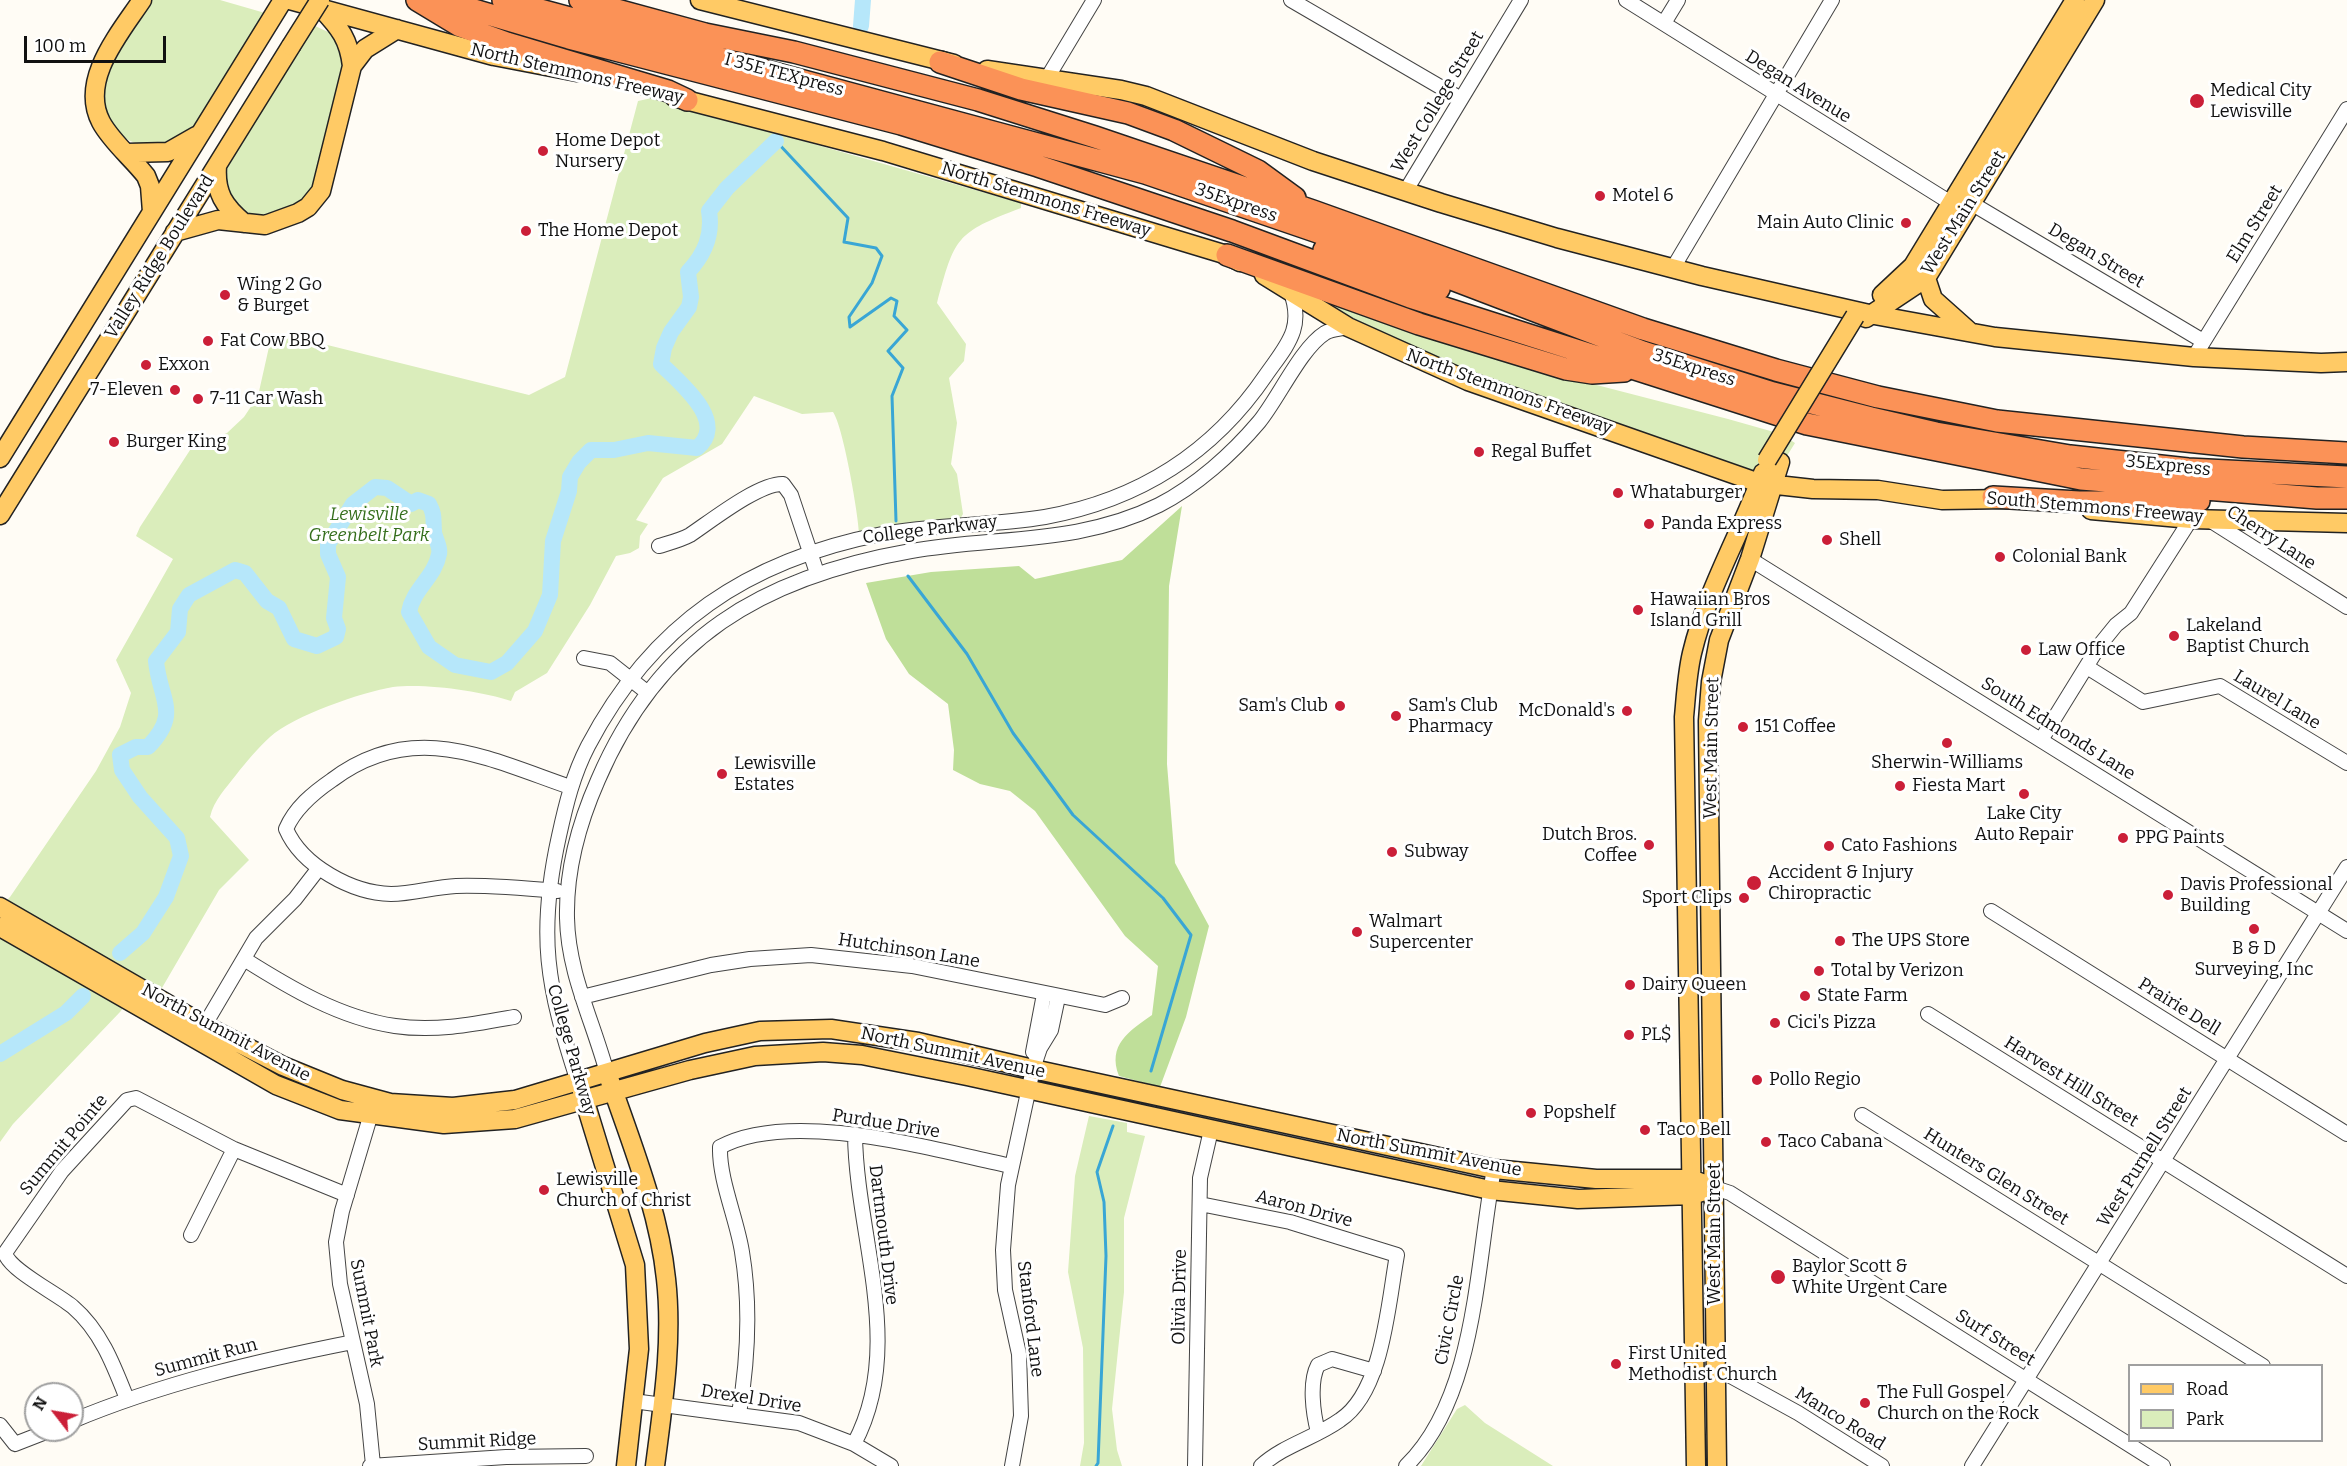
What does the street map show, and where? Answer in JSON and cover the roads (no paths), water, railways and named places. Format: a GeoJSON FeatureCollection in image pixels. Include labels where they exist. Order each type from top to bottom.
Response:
{"type":"FeatureCollection","features":[{"type":"Feature","properties":{"kind":"highway"},"geometry":{"type":"LineString","coordinates":[[417,0],[470,30],[540,54],[668,91],[687,100]]}},
{"type":"Feature","properties":{"kind":"highway","name":"North Stemmons Freeway"},"geometry":{"type":"LineString","coordinates":[[440,0],[569,38],[901,124],[1038,166],[1232,231],[1410,297],[1807,424]]}},
{"type":"Feature","properties":{"kind":"highway","name":"I 35E TEXpress"},"geometry":{"type":"LineString","coordinates":[[503,0],[1065,151]]}},
{"type":"Feature","properties":{"kind":"highway"},"geometry":{"type":"LineString","coordinates":[[580,0],[705,34],[794,52],[978,100],[1095,136],[1313,211],[1643,329],[1755,364],[1878,397],[1996,421],[2243,447],[2347,453]]}},
{"type":"Feature","properties":{"kind":"highway"},"geometry":{"type":"LineString","coordinates":[[794,52],[837,74],[1004,124],[1065,151]]}},
{"type":"Feature","properties":{"kind":"highway"},"geometry":{"type":"LineString","coordinates":[[940,62],[1022,89],[1128,113],[1174,130],[1258,171],[1313,211]]}},
{"type":"Feature","properties":{"kind":"highway","name":"35Express"},"geometry":{"type":"LineString","coordinates":[[1065,151],[1226,199],[1643,352],[1773,393],[1936,433],[2070,456],[2188,469],[2347,477]]}},
{"type":"Feature","properties":{"kind":"highway"},"geometry":{"type":"LineString","coordinates":[[1038,166],[1075,165],[1086,168],[1224,212],[1318,248],[1473,300],[1546,315]]}},
{"type":"Feature","properties":{"kind":"highway"},"geometry":{"type":"LineString","coordinates":[[1227,255],[1419,324],[1566,369],[1593,373],[1635,370]]}},
{"type":"Feature","properties":{"kind":"highway","name":"South Stemmons Freeway"},"geometry":{"type":"LineString","coordinates":[[1807,424],[2081,479],[2317,498],[2347,498]]}},
{"type":"Feature","properties":{"kind":"highway"},"geometry":{"type":"LineString","coordinates":[[1993,497],[2079,502],[2317,498]]}},
{"type":"Feature","properties":{"kind":"main road","name":"Valley Ridge Boulevard"},"geometry":{"type":"LineString","coordinates":[[0,458],[283,0]]}},
{"type":"Feature","properties":{"kind":"main road","name":"North Stemmons Freeway"},"geometry":{"type":"LineString","coordinates":[[290,0],[320,4],[397,29],[494,56],[588,74],[883,151],[1227,255],[1290,290],[1348,327],[1468,381],[1766,484]]}},
{"type":"Feature","properties":{"kind":"main road"},"geometry":{"type":"LineString","coordinates":[[700,0],[940,62],[1146,96],[1313,161],[1405,192],[1557,238],[1862,315],[1971,333],[2194,357],[2320,363],[2347,362]]}},
{"type":"Feature","properties":{"kind":"main road","name":"West Main Street"},"geometry":{"type":"LineString","coordinates":[[1717,1466],[1709,769],[1711,682],[1719,640],[1750,559],[1766,484],[1774,461],[1862,315],[1910,270],[2075,0]]}},
{"type":"Feature","properties":{"kind":"main road","name":"West Main Street"},"geometry":{"type":"LineString","coordinates":[[1862,315],[1926,279],[2095,0]]}},
{"type":"Feature","properties":{"kind":"main road","name":"Valley Ridge Boulevard"},"geometry":{"type":"LineString","coordinates":[[0,514],[291,46],[320,4]]}},
{"type":"Feature","properties":{"kind":"main road"},"geometry":{"type":"LineString","coordinates":[[175,232],[218,220],[265,225],[287,218],[308,207],[321,191],[352,66],[349,44],[342,30],[320,4]]}},
{"type":"Feature","properties":{"kind":"main road"},"geometry":{"type":"LineString","coordinates":[[137,5],[97,75],[94,93],[100,121],[128,153],[149,184],[152,212]]}},
{"type":"Feature","properties":{"kind":"main road"},"geometry":{"type":"LineString","coordinates":[[352,66],[365,49],[397,29]]}},
{"type":"Feature","properties":{"kind":"main road"},"geometry":{"type":"LineString","coordinates":[[128,153],[168,152],[200,134]]}},
{"type":"Feature","properties":{"kind":"main road"},"geometry":{"type":"LineString","coordinates":[[217,165],[216,183],[219,195],[225,206],[244,223]]}},
{"type":"Feature","properties":{"kind":"main road"},"geometry":{"type":"LineString","coordinates":[[1946,243],[1954,213],[1951,203]]}},
{"type":"Feature","properties":{"kind":"main road"},"geometry":{"type":"LineString","coordinates":[[1926,279],[1933,300],[1971,333]]}},
{"type":"Feature","properties":{"kind":"main road"},"geometry":{"type":"LineString","coordinates":[[54,371],[80,387]]}},
{"type":"Feature","properties":{"kind":"main road"},"geometry":{"type":"LineString","coordinates":[[1730,473],[1741,480],[1749,490],[1750,508]]}},
{"type":"Feature","properties":{"kind":"main road","name":"West Main Street"},"geometry":{"type":"LineString","coordinates":[[1696,1466],[1684,717],[1692,654],[1707,605],[1750,508],[1766,484]]}},
{"type":"Feature","properties":{"kind":"main road","name":"South Stemmons Freeway"},"geometry":{"type":"LineString","coordinates":[[1766,484],[1878,490],[1942,500],[1993,497],[2091,510],[2199,518],[2347,523]]}},
{"type":"Feature","properties":{"kind":"main road"},"geometry":{"type":"LineString","coordinates":[[1684,769],[1709,769]]}},
{"type":"Feature","properties":{"kind":"main road","name":"North Summit Avenue"},"geometry":{"type":"LineString","coordinates":[[0,907],[200,1032]]}},
{"type":"Feature","properties":{"kind":"main road","name":"North Summit Avenue"},"geometry":{"type":"LineString","coordinates":[[0,927],[200,1032],[282,1066],[373,1108],[444,1124],[515,1119],[585,1102],[690,1070],[744,1059],[807,1053],[862,1055],[1490,1190],[1578,1199],[1692,1187]]}},
{"type":"Feature","properties":{"kind":"main road","name":"North Summit Avenue"},"geometry":{"type":"LineString","coordinates":[[373,1108],[453,1107],[515,1100],[705,1043],[760,1031],[831,1029],[918,1042],[1033,1070],[1494,1169],[1715,1188]]}},
{"type":"Feature","properties":{"kind":"main road","name":"College Parkway"},"geometry":{"type":"LineString","coordinates":[[608,1073],[657,1225],[666,1278],[668,1342],[655,1466]]}},
{"type":"Feature","properties":{"kind":"main road","name":"College Parkway"},"geometry":{"type":"LineString","coordinates":[[578,1082],[635,1265],[639,1349],[626,1466]]}},
{"type":"Feature","properties":{"kind":"main road"},"geometry":{"type":"LineString","coordinates":[[1203,1105],[1211,1130]]}},
{"type":"Feature","properties":{"kind":"street"},"geometry":{"type":"LineString","coordinates":[[1046,80],[1094,0]]}},
{"type":"Feature","properties":{"kind":"street"},"geometry":{"type":"LineString","coordinates":[[1291,0],[1461,99]]}},
{"type":"Feature","properties":{"kind":"street","name":"West College Street"},"geometry":{"type":"LineString","coordinates":[[1405,192],[1521,0]]}},
{"type":"Feature","properties":{"kind":"street","name":"Degan Avenue"},"geometry":{"type":"LineString","coordinates":[[1626,0],[1951,203]]}},
{"type":"Feature","properties":{"kind":"street"},"geometry":{"type":"LineString","coordinates":[[1664,23],[1678,0]]}},
{"type":"Feature","properties":{"kind":"street"},"geometry":{"type":"LineString","coordinates":[[1673,268],[1774,94],[1832,0]]}},
{"type":"Feature","properties":{"kind":"street","name":"Elm Street"},"geometry":{"type":"LineString","coordinates":[[2194,357],[2347,110]]}},
{"type":"Feature","properties":{"kind":"street","name":"Degan Street"},"geometry":{"type":"LineString","coordinates":[[1971,203],[2204,341]]}},
{"type":"Feature","properties":{"kind":"street","name":"College Parkway"},"geometry":{"type":"LineString","coordinates":[[578,1082],[558,1021],[550,985],[546,936],[548,890],[570,788],[592,738],[631,679],[666,640],[701,609],[764,570],[809,553],[886,533],[1045,516],[1114,498],[1139,487],[1214,438],[1240,411],[1291,338],[1297,308],[1290,290]]}},
{"type":"Feature","properties":{"kind":"street","name":"College Parkway"},"geometry":{"type":"LineString","coordinates":[[608,1073],[572,963],[567,917],[568,892],[577,838],[592,794],[615,741],[672,663],[729,615],[776,589],[817,573],[912,550],[1013,542],[1096,528],[1159,504],[1208,470],[1260,421],[1313,343],[1326,332],[1348,327]]}},
{"type":"Feature","properties":{"kind":"street"},"geometry":{"type":"LineString","coordinates":[[1194,453],[1208,470]]}},
{"type":"Feature","properties":{"kind":"street"},"geometry":{"type":"LineString","coordinates":[[659,546],[688,536],[711,518],[776,483],[783,484],[791,495],[817,573]]}},
{"type":"Feature","properties":{"kind":"street"},"geometry":{"type":"LineString","coordinates":[[2041,740],[2086,667],[2116,626],[2131,613],[2199,518]]}},
{"type":"Feature","properties":{"kind":"street","name":"Cherry Lane"},"geometry":{"type":"LineString","coordinates":[[2199,518],[2347,607]]}},
{"type":"Feature","properties":{"kind":"street"},"geometry":{"type":"LineString","coordinates":[[967,524],[969,544]]}},
{"type":"Feature","properties":{"kind":"street","name":"South Edmonds Lane"},"geometry":{"type":"LineString","coordinates":[[1750,559],[2347,931]]}},
{"type":"Feature","properties":{"kind":"street"},"geometry":{"type":"LineString","coordinates":[[584,658],[610,663],[648,693]]}},
{"type":"Feature","properties":{"kind":"street","name":"Laurel Lane"},"geometry":{"type":"LineString","coordinates":[[2086,667],[2143,702],[2220,686],[2347,763]]}},
{"type":"Feature","properties":{"kind":"street"},"geometry":{"type":"LineString","coordinates":[[568,892],[470,886],[389,894],[353,885],[319,868],[291,839],[286,829],[293,813],[348,768],[382,753],[426,746],[458,749],[570,788]]}},
{"type":"Feature","properties":{"kind":"street","name":"West Purnell Street"},"geometry":{"type":"LineString","coordinates":[[1972,1466],[2347,867]]}},
{"type":"Feature","properties":{"kind":"street"},"geometry":{"type":"LineString","coordinates":[[200,1032],[266,926],[295,899],[319,868]]}},
{"type":"Feature","properties":{"kind":"street","name":"Prairie Dell"},"geometry":{"type":"LineString","coordinates":[[1991,911],[2347,1134]]}},
{"type":"Feature","properties":{"kind":"street","name":"Hutchinson Lane"},"geometry":{"type":"LineString","coordinates":[[582,997],[711,965],[750,959],[811,955],[912,966],[1105,1005],[1122,998]]}},
{"type":"Feature","properties":{"kind":"street"},"geometry":{"type":"LineString","coordinates":[[244,959],[293,989],[362,1019],[395,1026],[449,1027],[514,1017]]}},
{"type":"Feature","properties":{"kind":"street","name":"Stanford Lane"},"geometry":{"type":"LineString","coordinates":[[1012,1466],[1021,1416],[1019,1354],[1005,1290],[1003,1250],[1011,1166],[1033,1070],[1040,1048],[1051,1030],[1051,995]]}},
{"type":"Feature","properties":{"kind":"street","name":"Harvest Hill Street"},"geometry":{"type":"LineString","coordinates":[[1928,1014],[2347,1276]]}},
{"type":"Feature","properties":{"kind":"street","name":"Summit Pointe"},"geometry":{"type":"LineString","coordinates":[[127,1399],[108,1354],[87,1322],[61,1297],[10,1264],[7,1259],[7,1247],[62,1171],[127,1100],[136,1098],[234,1149],[347,1195]]}},
{"type":"Feature","properties":{"kind":"street","name":"Summit Park"},"geometry":{"type":"LineString","coordinates":[[372,1466],[367,1404],[336,1257],[338,1227],[373,1108]]}},
{"type":"Feature","properties":{"kind":"street","name":"Hunters Glen Street"},"geometry":{"type":"LineString","coordinates":[[1862,1115],[2261,1364]]}},
{"type":"Feature","properties":{"kind":"street","name":"Olivia Drive"},"geometry":{"type":"LineString","coordinates":[[1195,1466],[1200,1204],[1202,1167],[1211,1130]]}},
{"type":"Feature","properties":{"kind":"street","name":"Purdue Drive"},"geometry":{"type":"LineString","coordinates":[[739,1414],[746,1370],[747,1319],[742,1252],[720,1147],[737,1140],[765,1135],[808,1131],[855,1134],[1011,1166]]}},
{"type":"Feature","properties":{"kind":"street","name":"Dartmouth Drive"},"geometry":{"type":"LineString","coordinates":[[854,1444],[868,1417],[874,1394],[876,1325],[869,1240],[856,1164],[855,1134]]}},
{"type":"Feature","properties":{"kind":"street"},"geometry":{"type":"LineString","coordinates":[[191,1235],[234,1149]]}},
{"type":"Feature","properties":{"kind":"street","name":"Civic Circle"},"geometry":{"type":"LineString","coordinates":[[1407,1466],[1443,1416],[1462,1365],[1494,1169]]}},
{"type":"Feature","properties":{"kind":"street","name":"Surf Street"},"geometry":{"type":"LineString","coordinates":[[1715,1188],[1730,1193],[2163,1466]]}},
{"type":"Feature","properties":{"kind":"street","name":"Aaron Drive"},"geometry":{"type":"LineString","coordinates":[[1200,1204],[1290,1222],[1397,1256],[1374,1371]]}},
{"type":"Feature","properties":{"kind":"street","name":"Summit Run"},"geometry":{"type":"LineString","coordinates":[[84,1416],[127,1399],[184,1381],[353,1342]]}},
{"type":"Feature","properties":{"kind":"street"},"geometry":{"type":"LineString","coordinates":[[1261,1466],[1278,1453],[1334,1425],[1352,1411],[1364,1396],[1374,1371],[1332,1359],[1318,1365],[1315,1375],[1314,1409],[1318,1432]]}},
{"type":"Feature","properties":{"kind":"street","name":"Manco Road"},"geometry":{"type":"LineString","coordinates":[[1716,1368],[1798,1413],[1882,1466]]}},
{"type":"Feature","properties":{"kind":"street","name":"Drexel Drive"},"geometry":{"type":"LineString","coordinates":[[633,1401],[799,1423],[854,1444],[891,1466]]}},
{"type":"Feature","properties":{"kind":"street"},"geometry":{"type":"LineString","coordinates":[[0,1425],[15,1444],[24,1440]]}},
{"type":"Feature","properties":{"kind":"street","name":"Summit Ridge"},"geometry":{"type":"LineString","coordinates":[[372,1466],[586,1456]]}},
{"type":"Feature","properties":{"kind":"waterway"},"geometry":{"type":"LineString","coordinates":[[861,26],[863,0]]}},
{"type":"Feature","properties":{"kind":"waterway"},"geometry":{"type":"LineString","coordinates":[[776,141],[848,218],[844,242],[876,248],[882,256],[872,283],[849,317],[850,327],[891,298],[897,301],[894,316],[907,330],[888,351],[903,368],[892,396],[896,521]]}},
{"type":"Feature","properties":{"kind":"waterway"},"geometry":{"type":"LineString","coordinates":[[120,953],[143,933],[166,897],[181,856],[177,838],[140,797],[122,770],[120,755],[136,747],[148,747],[164,725],[166,706],[156,661],[178,632],[180,609],[189,595],[235,570],[245,573],[267,601],[279,608],[294,639],[317,646],[336,637],[338,629],[334,618],[338,577],[328,554],[328,544],[353,504],[375,487],[387,488],[411,504],[418,500],[429,504],[432,511],[439,554],[433,570],[415,596],[409,612],[429,647],[455,665],[491,672],[507,663],[535,631],[550,595],[553,541],[569,491],[570,477],[579,462],[591,450],[614,450],[648,443],[697,448],[705,438],[708,427],[705,415],[689,392],[661,364],[664,348],[671,332],[689,307],[691,297],[688,272],[699,258],[709,236],[709,211],[727,188],[776,141]]}},
{"type":"Feature","properties":{"kind":"waterway"},"geometry":{"type":"LineString","coordinates":[[908,576],[967,654],[1013,733],[1073,815],[1163,898],[1191,935],[1151,1071]]}},
{"type":"Feature","properties":{"kind":"waterway"},"geometry":{"type":"LineString","coordinates":[[0,1054],[66,1013],[83,996]]}},
{"type":"Feature","properties":{"kind":"waterway"},"geometry":{"type":"LineString","coordinates":[[1096,1466],[1098,1463],[1106,1256],[1104,1202],[1097,1172],[1113,1126]]}},
{"type":"Feature","properties":{"kind":"place","name":"Medical City Lewisville"},"geometry":{"type":"Point","coordinates":[2197,101]}},
{"type":"Feature","properties":{"kind":"place","name":"Home Depot Nursery"},"geometry":{"type":"Point","coordinates":[543,151]}},
{"type":"Feature","properties":{"kind":"place","name":"Motel 6"},"geometry":{"type":"Point","coordinates":[1600,196]}},
{"type":"Feature","properties":{"kind":"place","name":"Main Auto Clinic"},"geometry":{"type":"Point","coordinates":[1906,223]}},
{"type":"Feature","properties":{"kind":"place","name":"The Home Depot"},"geometry":{"type":"Point","coordinates":[526,231]}},
{"type":"Feature","properties":{"kind":"place","name":"Wing 2 Go & Burget"},"geometry":{"type":"Point","coordinates":[225,295]}},
{"type":"Feature","properties":{"kind":"place","name":"Fat Cow BBQ"},"geometry":{"type":"Point","coordinates":[208,341]}},
{"type":"Feature","properties":{"kind":"place","name":"Exxon"},"geometry":{"type":"Point","coordinates":[146,365]}},
{"type":"Feature","properties":{"kind":"place","name":"7-Eleven"},"geometry":{"type":"Point","coordinates":[175,390]}},
{"type":"Feature","properties":{"kind":"place","name":"7-11 Car Wash"},"geometry":{"type":"Point","coordinates":[198,399]}},
{"type":"Feature","properties":{"kind":"place","name":"Burger King"},"geometry":{"type":"Point","coordinates":[114,442]}},
{"type":"Feature","properties":{"kind":"place","name":"Regal Buffet"},"geometry":{"type":"Point","coordinates":[1479,452]}},
{"type":"Feature","properties":{"kind":"place","name":"Whataburger"},"geometry":{"type":"Point","coordinates":[1618,493]}},
{"type":"Feature","properties":{"kind":"place","name":"Panda Express"},"geometry":{"type":"Point","coordinates":[1649,524]}},
{"type":"Feature","properties":{"kind":"place","name":"Shell"},"geometry":{"type":"Point","coordinates":[1827,540]}},
{"type":"Feature","properties":{"kind":"place","name":"Colonial Bank"},"geometry":{"type":"Point","coordinates":[2000,557]}},
{"type":"Feature","properties":{"kind":"place","name":"Hawaiian Bros Island Grill"},"geometry":{"type":"Point","coordinates":[1638,610]}},
{"type":"Feature","properties":{"kind":"place","name":"Lakeland Baptist Church"},"geometry":{"type":"Point","coordinates":[2174,636]}},
{"type":"Feature","properties":{"kind":"place","name":"Law Office"},"geometry":{"type":"Point","coordinates":[2026,650]}},
{"type":"Feature","properties":{"kind":"place","name":"Sam's Club"},"geometry":{"type":"Point","coordinates":[1340,706]}},
{"type":"Feature","properties":{"kind":"place","name":"McDonald's"},"geometry":{"type":"Point","coordinates":[1627,711]}},
{"type":"Feature","properties":{"kind":"place","name":"Sam's Club Pharmacy"},"geometry":{"type":"Point","coordinates":[1396,716]}},
{"type":"Feature","properties":{"kind":"place","name":"151 Coffee"},"geometry":{"type":"Point","coordinates":[1743,727]}},
{"type":"Feature","properties":{"kind":"place","name":"Sherwin-Williams"},"geometry":{"type":"Point","coordinates":[1947,743]}},
{"type":"Feature","properties":{"kind":"place","name":"Lewisville Estates"},"geometry":{"type":"Point","coordinates":[722,774]}},
{"type":"Feature","properties":{"kind":"place","name":"Fiesta Mart"},"geometry":{"type":"Point","coordinates":[1900,786]}},
{"type":"Feature","properties":{"kind":"place","name":"Lake City Auto Repair"},"geometry":{"type":"Point","coordinates":[2024,794]}},
{"type":"Feature","properties":{"kind":"place","name":"PPG Paints"},"geometry":{"type":"Point","coordinates":[2123,838]}},
{"type":"Feature","properties":{"kind":"place","name":"Dutch Bros. Coffee"},"geometry":{"type":"Point","coordinates":[1649,845]}},
{"type":"Feature","properties":{"kind":"place","name":"Cato Fashions"},"geometry":{"type":"Point","coordinates":[1829,846]}},
{"type":"Feature","properties":{"kind":"place","name":"Subway"},"geometry":{"type":"Point","coordinates":[1392,852]}},
{"type":"Feature","properties":{"kind":"place","name":"Accident & Injury Chiropractic"},"geometry":{"type":"Point","coordinates":[1754,883]}},
{"type":"Feature","properties":{"kind":"place","name":"Davis Professional Building"},"geometry":{"type":"Point","coordinates":[2168,895]}},
{"type":"Feature","properties":{"kind":"place","name":"Sport Clips"},"geometry":{"type":"Point","coordinates":[1744,898]}},
{"type":"Feature","properties":{"kind":"place","name":"B & D Surveying, Inc"},"geometry":{"type":"Point","coordinates":[2254,929]}},
{"type":"Feature","properties":{"kind":"place","name":"Walmart Supercenter"},"geometry":{"type":"Point","coordinates":[1357,932]}},
{"type":"Feature","properties":{"kind":"place","name":"The UPS Store"},"geometry":{"type":"Point","coordinates":[1840,941]}},
{"type":"Feature","properties":{"kind":"place","name":"Total by Verizon"},"geometry":{"type":"Point","coordinates":[1819,971]}},
{"type":"Feature","properties":{"kind":"place","name":"Dairy Queen"},"geometry":{"type":"Point","coordinates":[1630,985]}},
{"type":"Feature","properties":{"kind":"place","name":"State Farm"},"geometry":{"type":"Point","coordinates":[1805,996]}},
{"type":"Feature","properties":{"kind":"place","name":"Cici's Pizza"},"geometry":{"type":"Point","coordinates":[1775,1023]}},
{"type":"Feature","properties":{"kind":"place","name":"PL$"},"geometry":{"type":"Point","coordinates":[1629,1035]}},
{"type":"Feature","properties":{"kind":"place","name":"Pollo Regio"},"geometry":{"type":"Point","coordinates":[1757,1080]}},
{"type":"Feature","properties":{"kind":"place","name":"Popshelf"},"geometry":{"type":"Point","coordinates":[1531,1113]}},
{"type":"Feature","properties":{"kind":"place","name":"Taco Bell"},"geometry":{"type":"Point","coordinates":[1645,1130]}},
{"type":"Feature","properties":{"kind":"place","name":"Taco Cabana"},"geometry":{"type":"Point","coordinates":[1766,1142]}},
{"type":"Feature","properties":{"kind":"place","name":"Lewisville Church of Christ"},"geometry":{"type":"Point","coordinates":[544,1190]}},
{"type":"Feature","properties":{"kind":"place","name":"Baylor Scott & White Urgent Care"},"geometry":{"type":"Point","coordinates":[1778,1277]}},
{"type":"Feature","properties":{"kind":"place","name":"First United Methodist Church"},"geometry":{"type":"Point","coordinates":[1616,1364]}},
{"type":"Feature","properties":{"kind":"place","name":"The Full Gospel Church on the Rock"},"geometry":{"type":"Point","coordinates":[1865,1403]}},
{"type":"Feature","properties":{"kind":"park label","name":"Lewisville Greenbelt Park"},"geometry":{"type":"Point","coordinates":[369,525]}}]}
